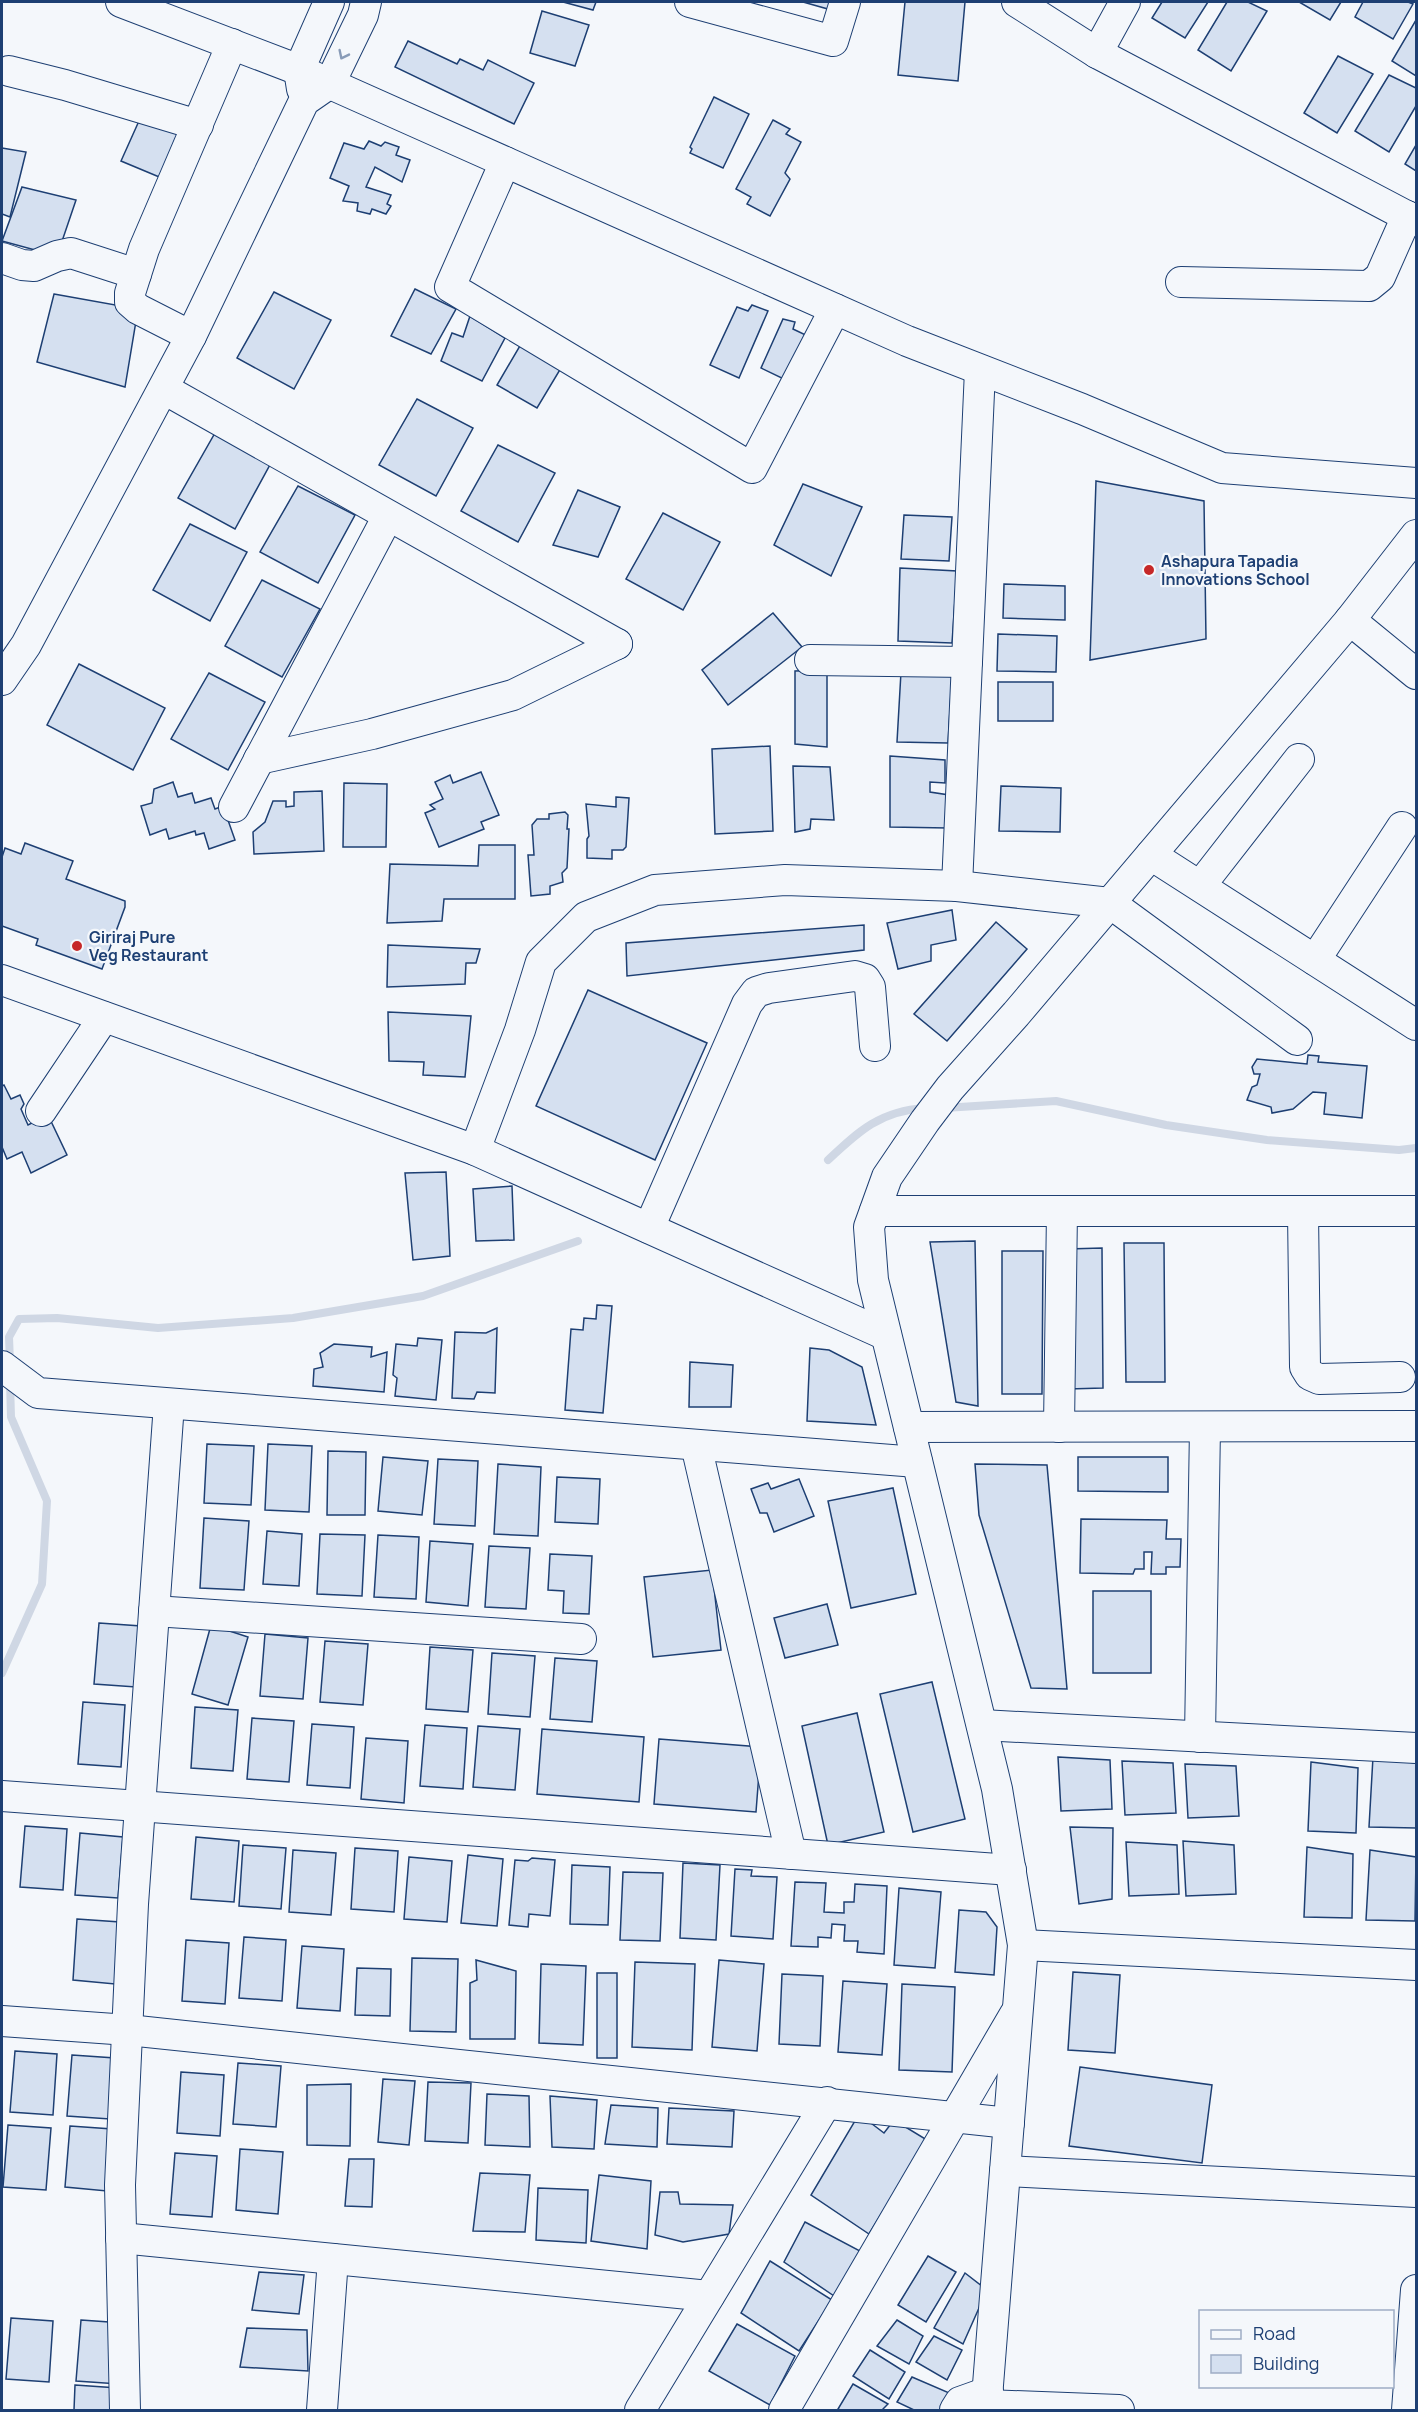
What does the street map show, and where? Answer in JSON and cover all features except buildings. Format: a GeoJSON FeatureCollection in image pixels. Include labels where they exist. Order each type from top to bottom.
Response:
{"type":"FeatureCollection","features":[{"type":"Feature","properties":{"kind":"street"},"geometry":{"type":"LineString","coordinates":[[121,2],[330,83],[907,341],[1082,409],[1222,468],[1416,483]]}},
{"type":"Feature","properties":{"kind":"street"},"geometry":{"type":"LineString","coordinates":[[304,101],[299,70],[329,2]]}},
{"type":"Feature","properties":{"kind":"street"},"geometry":{"type":"LineString","coordinates":[[2,680],[26,645],[164,389],[304,101],[330,83],[363,15],[366,2]]}},
{"type":"Feature","properties":{"kind":"street"},"geometry":{"type":"LineString","coordinates":[[690,2],[833,41],[845,2]]}},
{"type":"Feature","properties":{"kind":"street"},"geometry":{"type":"LineString","coordinates":[[1017,2],[1097,53],[1412,218],[1380,277],[1369,286],[1181,282]]}},
{"type":"Feature","properties":{"kind":"street"},"geometry":{"type":"LineString","coordinates":[[1097,53],[1125,2]]}},
{"type":"Feature","properties":{"kind":"street"},"geometry":{"type":"LineString","coordinates":[[191,336],[138,309],[130,302],[130,293],[144,249],[232,44]]}},
{"type":"Feature","properties":{"kind":"street"},"geometry":{"type":"LineString","coordinates":[[9,72],[65,85],[198,125]]}},
{"type":"Feature","properties":{"kind":"street"},"geometry":{"type":"LineString","coordinates":[[505,162],[450,287],[752,468],[835,309]]}},
{"type":"Feature","properties":{"kind":"street"},"geometry":{"type":"LineString","coordinates":[[2,258],[22,265],[34,266],[57,256],[71,253],[136,274]]}},
{"type":"Feature","properties":{"kind":"street"},"geometry":{"type":"LineString","coordinates":[[957,886],[980,369]]}},
{"type":"Feature","properties":{"kind":"street"},"geometry":{"type":"LineString","coordinates":[[164,389],[617,644],[513,695],[372,734],[259,759]]}},
{"type":"Feature","properties":{"kind":"street"},"geometry":{"type":"LineString","coordinates":[[234,807],[388,516]]}},
{"type":"Feature","properties":{"kind":"street"},"geometry":{"type":"LineString","coordinates":[[987,2402],[1023,1945],[997,1789],[873,1280],[869,1227],[887,1177],[950,1088],[1350,620],[1416,535]]}},
{"type":"Feature","properties":{"kind":"street"},"geometry":{"type":"LineString","coordinates":[[1350,620],[1416,674]]}},
{"type":"Feature","properties":{"kind":"street"},"geometry":{"type":"LineString","coordinates":[[810,660],[967,662]]}},
{"type":"Feature","properties":{"kind":"street"},"geometry":{"type":"LineString","coordinates":[[1200,886],[1299,759]]}},
{"type":"Feature","properties":{"kind":"street"},"geometry":{"type":"LineString","coordinates":[[1315,960],[1402,827]]}},
{"type":"Feature","properties":{"kind":"street"},"geometry":{"type":"LineString","coordinates":[[1151,855],[1416,1025]]}},
{"type":"Feature","properties":{"kind":"street"},"geometry":{"type":"LineString","coordinates":[[475,1150],[520,1029],[541,962],[586,917],[655,890],[785,880],[957,886],[1110,903],[1297,1040]]}},
{"type":"Feature","properties":{"kind":"street"},"geometry":{"type":"LineString","coordinates":[[649,1228],[747,1004],[756,992],[769,988],[855,976],[865,979],[870,987],[875,1046]]}},
{"type":"Feature","properties":{"kind":"street"},"geometry":{"type":"LineString","coordinates":[[2,980],[475,1150],[886,1335]]}},
{"type":"Feature","properties":{"kind":"street"},"geometry":{"type":"LineString","coordinates":[[41,1111],[104,1017]]}},
{"type":"Feature","properties":{"kind":"street"},"geometry":{"type":"LineString","coordinates":[[875,1211],[1416,1211]]}},
{"type":"Feature","properties":{"kind":"street"},"geometry":{"type":"LineString","coordinates":[[1059,1427],[1062,1211]]}},
{"type":"Feature","properties":{"kind":"street"},"geometry":{"type":"LineString","coordinates":[[1303,1212],[1305,1367],[1310,1376],[1319,1380],[1400,1377]]}},
{"type":"Feature","properties":{"kind":"street"},"geometry":{"type":"LineString","coordinates":[[2,1366],[39,1393],[917,1462]]}},
{"type":"Feature","properties":{"kind":"street"},"geometry":{"type":"LineString","coordinates":[[124,2410],[120,2185],[140,1807],[169,1404]]}},
{"type":"Feature","properties":{"kind":"street"},"geometry":{"type":"LineString","coordinates":[[1200,1737],[1205,1426]]}},
{"type":"Feature","properties":{"kind":"street"},"geometry":{"type":"LineString","coordinates":[[909,1427],[1416,1426]]}},
{"type":"Feature","properties":{"kind":"street"},"geometry":{"type":"LineString","coordinates":[[696,1445],[792,1854]]}},
{"type":"Feature","properties":{"kind":"street"},"geometry":{"type":"LineString","coordinates":[[154,1611],[581,1639]]}},
{"type":"Feature","properties":{"kind":"street"},"geometry":{"type":"LineString","coordinates":[[982,1725],[1416,1748]]}},
{"type":"Feature","properties":{"kind":"street"},"geometry":{"type":"LineString","coordinates":[[2,1796],[1011,1870]]}},
{"type":"Feature","properties":{"kind":"street"},"geometry":{"type":"LineString","coordinates":[[1023,1945],[1416,1965]]}},
{"type":"Feature","properties":{"kind":"street"},"geometry":{"type":"LineString","coordinates":[[784,2410],[1018,2008]]}},
{"type":"Feature","properties":{"kind":"street"},"geometry":{"type":"LineString","coordinates":[[2,2020],[128,2030],[1009,2122]]}},
{"type":"Feature","properties":{"kind":"street"},"geometry":{"type":"LineString","coordinates":[[640,2410],[827,2102]]}},
{"type":"Feature","properties":{"kind":"street"},"geometry":{"type":"LineString","coordinates":[[1005,2171],[1416,2192]]}},
{"type":"Feature","properties":{"kind":"street"},"geometry":{"type":"LineString","coordinates":[[121,2238],[709,2296]]}},
{"type":"Feature","properties":{"kind":"street"},"geometry":{"type":"LineString","coordinates":[[322,2410],[333,2259]]}},
{"type":"Feature","properties":{"kind":"street"},"geometry":{"type":"LineString","coordinates":[[1407,2410],[1416,2290]]}},
{"type":"Feature","properties":{"kind":"street"},"geometry":{"type":"LineString","coordinates":[[955,2410],[960,2402],[1119,2410]]}},
{"type":"Feature","properties":{"kind":"waterway"},"geometry":{"type":"LineString","coordinates":[[944,1108],[1056,1101],[1166,1125],[1267,1140],[1399,1150],[1416,1148]]}},
{"type":"Feature","properties":{"kind":"waterway"},"geometry":{"type":"LineString","coordinates":[[828,1160],[871,1124],[895,1113],[925,1108]]}},
{"type":"Feature","properties":{"kind":"waterway"},"geometry":{"type":"LineString","coordinates":[[10,1363],[9,1337],[19,1319],[57,1318],[158,1328],[293,1318],[423,1296],[578,1241]]}},
{"type":"Feature","properties":{"kind":"waterway"},"geometry":{"type":"LineString","coordinates":[[2,1673],[42,1584],[47,1501],[11,1417],[10,1382]]}},
{"type":"Feature","properties":{"kind":"place","name":"Ashapura Tapadia Innovations School"},"geometry":{"type":"Point","coordinates":[1149,570]}},
{"type":"Feature","properties":{"kind":"place","name":"Giriraj Pure Veg Restaurant"},"geometry":{"type":"Point","coordinates":[77,946]}}]}
